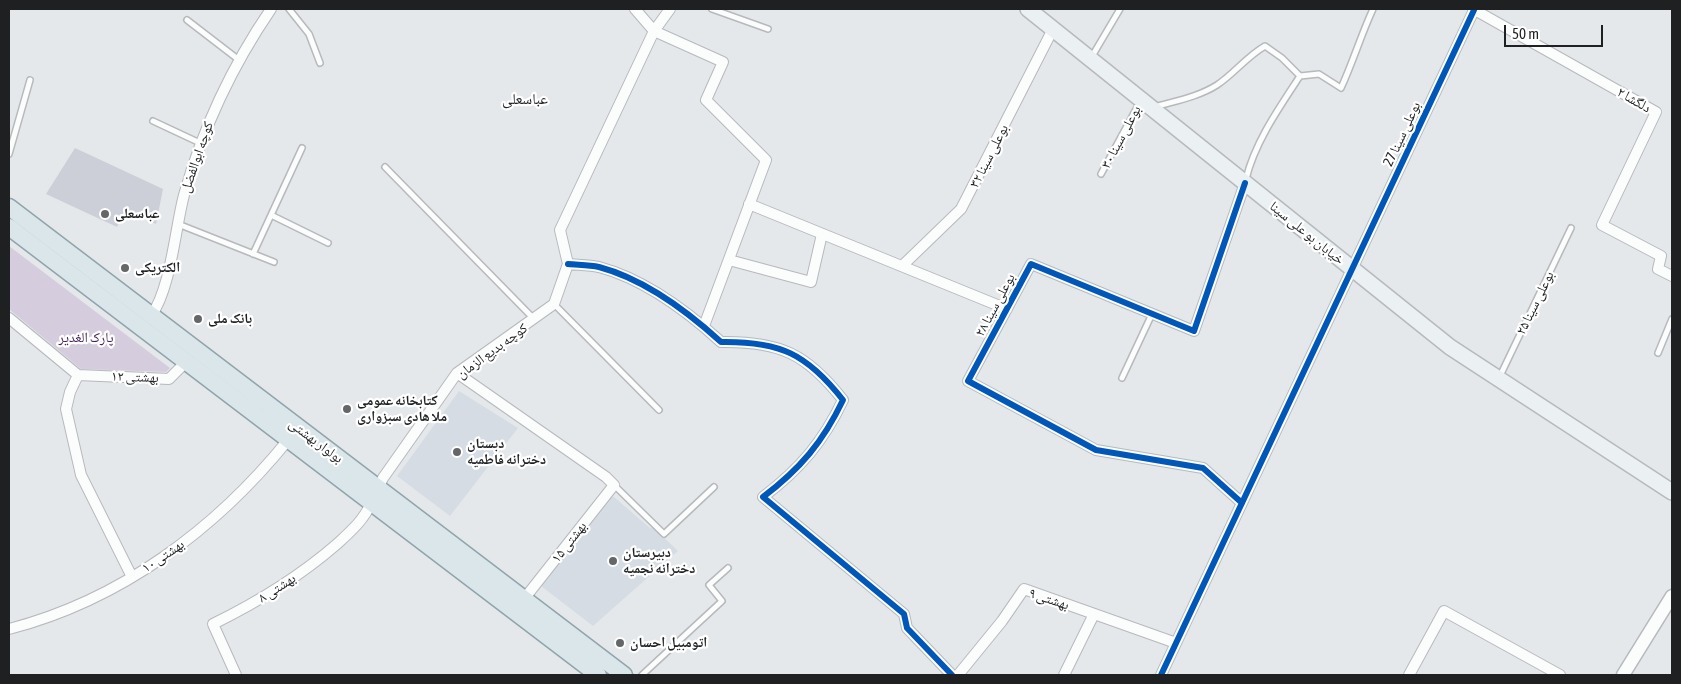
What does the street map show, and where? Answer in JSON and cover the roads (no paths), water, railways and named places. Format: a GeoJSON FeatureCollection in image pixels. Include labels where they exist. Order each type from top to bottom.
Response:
{"type":"FeatureCollection","features":[{"type":"Feature","properties":{"kind":"main road","name":"خیابان بو علی سینا"},"geometry":{"type":"LineString","coordinates":[[1035,11],[1054,29],[1450,347],[1672,492]]}},
{"type":"Feature","properties":{"kind":"main road","name":"بولوار بهشتی"},"geometry":{"type":"LineString","coordinates":[[9,207],[152,316],[598,675]]}},
{"type":"Feature","properties":{"kind":"main road","name":"بولوار بهشتی"},"geometry":{"type":"LineString","coordinates":[[9,227],[288,440],[375,496],[524,599],[624,675]]}},
{"type":"Feature","properties":{"kind":"street","name":"کوچه ابوالفضل"},"geometry":{"type":"LineString","coordinates":[[152,316],[158,307],[171,261],[177,224],[200,144],[215,108],[239,60],[271,9]]}},
{"type":"Feature","properties":{"kind":"street"},"geometry":{"type":"LineString","coordinates":[[635,9],[654,31],[723,62],[706,100],[766,160],[704,326]]}},
{"type":"Feature","properties":{"kind":"street"},"geometry":{"type":"LineString","coordinates":[[554,304],[568,264],[560,230],[654,31],[670,9]]}},
{"type":"Feature","properties":{"kind":"street","name":"بوعلی سینا 27"},"geometry":{"type":"LineString","coordinates":[[1161,675],[1474,9]]}},
{"type":"Feature","properties":{"kind":"street","name":"دلگشا ۲"},"geometry":{"type":"LineString","coordinates":[[1474,9],[1656,112],[1602,225],[1661,256],[1658,269],[1672,276]]}},
{"type":"Feature","properties":{"kind":"street","name":"بوعلی سینا ۳۲"},"geometry":{"type":"LineString","coordinates":[[902,266],[961,209],[1054,29]]}},
{"type":"Feature","properties":{"kind":"street","name":"بوعلی سینا ۲۸"},"geometry":{"type":"LineString","coordinates":[[1242,503],[1203,468],[1096,450],[968,381],[1031,264],[1194,331],[1245,182]]}},
{"type":"Feature","properties":{"kind":"street"},"geometry":{"type":"LineString","coordinates":[[749,204],[1007,310]]}},
{"type":"Feature","properties":{"kind":"street"},"geometry":{"type":"LineString","coordinates":[[729,260],[811,282],[822,234]]}},
{"type":"Feature","properties":{"kind":"street"},"geometry":{"type":"LineString","coordinates":[[568,264],[599,267],[627,278],[654,291],[680,308],[721,342],[750,341],[778,348],[804,360],[826,378],[843,400],[832,423],[818,444],[784,481],[763,497],[904,614],[907,628],[952,675]]}},
{"type":"Feature","properties":{"kind":"street","name":"کوچه بدیع الزمان"},"geometry":{"type":"LineString","coordinates":[[375,496],[383,478],[457,373],[554,304]]}},
{"type":"Feature","properties":{"kind":"street"},"geometry":{"type":"LineString","coordinates":[[9,318],[78,375],[70,392],[66,409],[81,475],[132,577]]}},
{"type":"Feature","properties":{"kind":"street","name":"بهشتی ۱۲"},"geometry":{"type":"LineString","coordinates":[[78,375],[169,378],[186,362]]}},
{"type":"Feature","properties":{"kind":"street"},"geometry":{"type":"LineString","coordinates":[[457,373],[614,484]]}},
{"type":"Feature","properties":{"kind":"street","name":"بهشتی ۱۰"},"geometry":{"type":"LineString","coordinates":[[9,629],[58,613],[96,596],[169,554],[204,528],[236,499],[266,468],[288,440]]}},
{"type":"Feature","properties":{"kind":"street","name":"بهشتی ۱۵"},"geometry":{"type":"LineString","coordinates":[[524,599],[614,484]]}},
{"type":"Feature","properties":{"kind":"street","name":"بهشتی ۸"},"geometry":{"type":"LineString","coordinates":[[236,675],[213,624],[250,606],[286,584],[320,559],[367,514],[375,496]]}},
{"type":"Feature","properties":{"kind":"street","name":"بهشتی ۹"},"geometry":{"type":"LineString","coordinates":[[958,675],[1002,621],[1024,589],[1176,643]]}},
{"type":"Feature","properties":{"kind":"street"},"geometry":{"type":"LineString","coordinates":[[1623,675],[1672,596]]}},
{"type":"Feature","properties":{"kind":"street"},"geometry":{"type":"LineString","coordinates":[[1409,675],[1444,610],[1560,675]]}},
{"type":"Feature","properties":{"kind":"street"},"geometry":{"type":"LineString","coordinates":[[1064,675],[1094,614]]}},
{"type":"Feature","properties":{"kind":"lane"},"geometry":{"type":"LineString","coordinates":[[289,9],[309,34],[320,63]]}},
{"type":"Feature","properties":{"kind":"lane"},"geometry":{"type":"LineString","coordinates":[[712,9],[768,29]]}},
{"type":"Feature","properties":{"kind":"lane"},"geometry":{"type":"LineString","coordinates":[[1090,58],[1120,9]]}},
{"type":"Feature","properties":{"kind":"lane"},"geometry":{"type":"LineString","coordinates":[[1300,76],[1319,74],[1341,88],[1352,65],[1373,9]]}},
{"type":"Feature","properties":{"kind":"lane"},"geometry":{"type":"LineString","coordinates":[[187,20],[239,60]]}},
{"type":"Feature","properties":{"kind":"lane"},"geometry":{"type":"LineString","coordinates":[[1147,104],[1186,98],[1217,85],[1252,54],[1265,46],[1282,58],[1300,76]]}},
{"type":"Feature","properties":{"kind":"lane"},"geometry":{"type":"LineString","coordinates":[[1245,182],[1250,163],[1279,109],[1300,76]]}},
{"type":"Feature","properties":{"kind":"lane"},"geometry":{"type":"LineString","coordinates":[[9,154],[30,80]]}},
{"type":"Feature","properties":{"kind":"lane","name":"بوعلی سینا ۳۰"},"geometry":{"type":"LineString","coordinates":[[1102,174],[1147,104]]}},
{"type":"Feature","properties":{"kind":"lane"},"geometry":{"type":"LineString","coordinates":[[153,121],[200,144]]}},
{"type":"Feature","properties":{"kind":"lane"},"geometry":{"type":"LineString","coordinates":[[253,254],[302,148]]}},
{"type":"Feature","properties":{"kind":"lane"},"geometry":{"type":"LineString","coordinates":[[385,167],[535,319]]}},
{"type":"Feature","properties":{"kind":"lane"},"geometry":{"type":"LineString","coordinates":[[271,215],[328,243]]}},
{"type":"Feature","properties":{"kind":"lane"},"geometry":{"type":"LineString","coordinates":[[177,224],[274,262]]}},
{"type":"Feature","properties":{"kind":"lane","name":"بوعلی سینا ۲۵"},"geometry":{"type":"LineString","coordinates":[[1498,379],[1571,228]]}},
{"type":"Feature","properties":{"kind":"lane"},"geometry":{"type":"LineString","coordinates":[[554,304],[659,410]]}},
{"type":"Feature","properties":{"kind":"lane"},"geometry":{"type":"LineString","coordinates":[[1122,378],[1152,314]]}},
{"type":"Feature","properties":{"kind":"lane"},"geometry":{"type":"LineString","coordinates":[[1658,353],[1672,319]]}},
{"type":"Feature","properties":{"kind":"lane"},"geometry":{"type":"LineString","coordinates":[[614,484],[664,534],[714,487]]}},
{"type":"Feature","properties":{"kind":"lane"},"geometry":{"type":"LineString","coordinates":[[642,675],[722,601],[709,585],[728,568]]}},
{"type":"Feature","properties":{"kind":"place","name":"عباسعلی"},"geometry":{"type":"Point","coordinates":[105,214]}},
{"type":"Feature","properties":{"kind":"place","name":"الکتریکی"},"geometry":{"type":"Point","coordinates":[125,268]}},
{"type":"Feature","properties":{"kind":"place","name":"بانک ملی"},"geometry":{"type":"Point","coordinates":[198,319]}},
{"type":"Feature","properties":{"kind":"place","name":"کتابخانه عمومی ملا هادی سبزواری"},"geometry":{"type":"Point","coordinates":[347,409]}},
{"type":"Feature","properties":{"kind":"place","name":"دبستان دخترانه فاطمیه"},"geometry":{"type":"Point","coordinates":[457,452]}},
{"type":"Feature","properties":{"kind":"place","name":"دبیرستان دخترانه نجمیه"},"geometry":{"type":"Point","coordinates":[613,561]}},
{"type":"Feature","properties":{"kind":"place","name":"اتومبیل احسان"},"geometry":{"type":"Point","coordinates":[620,643]}},
{"type":"Feature","properties":{"kind":"district","name":"عباسعلی"},"geometry":{"type":"Point","coordinates":[525,99]}},
{"type":"Feature","properties":{"kind":"park label","name":"پارک الغدیر"},"geometry":{"type":"Point","coordinates":[86,338]}}]}
